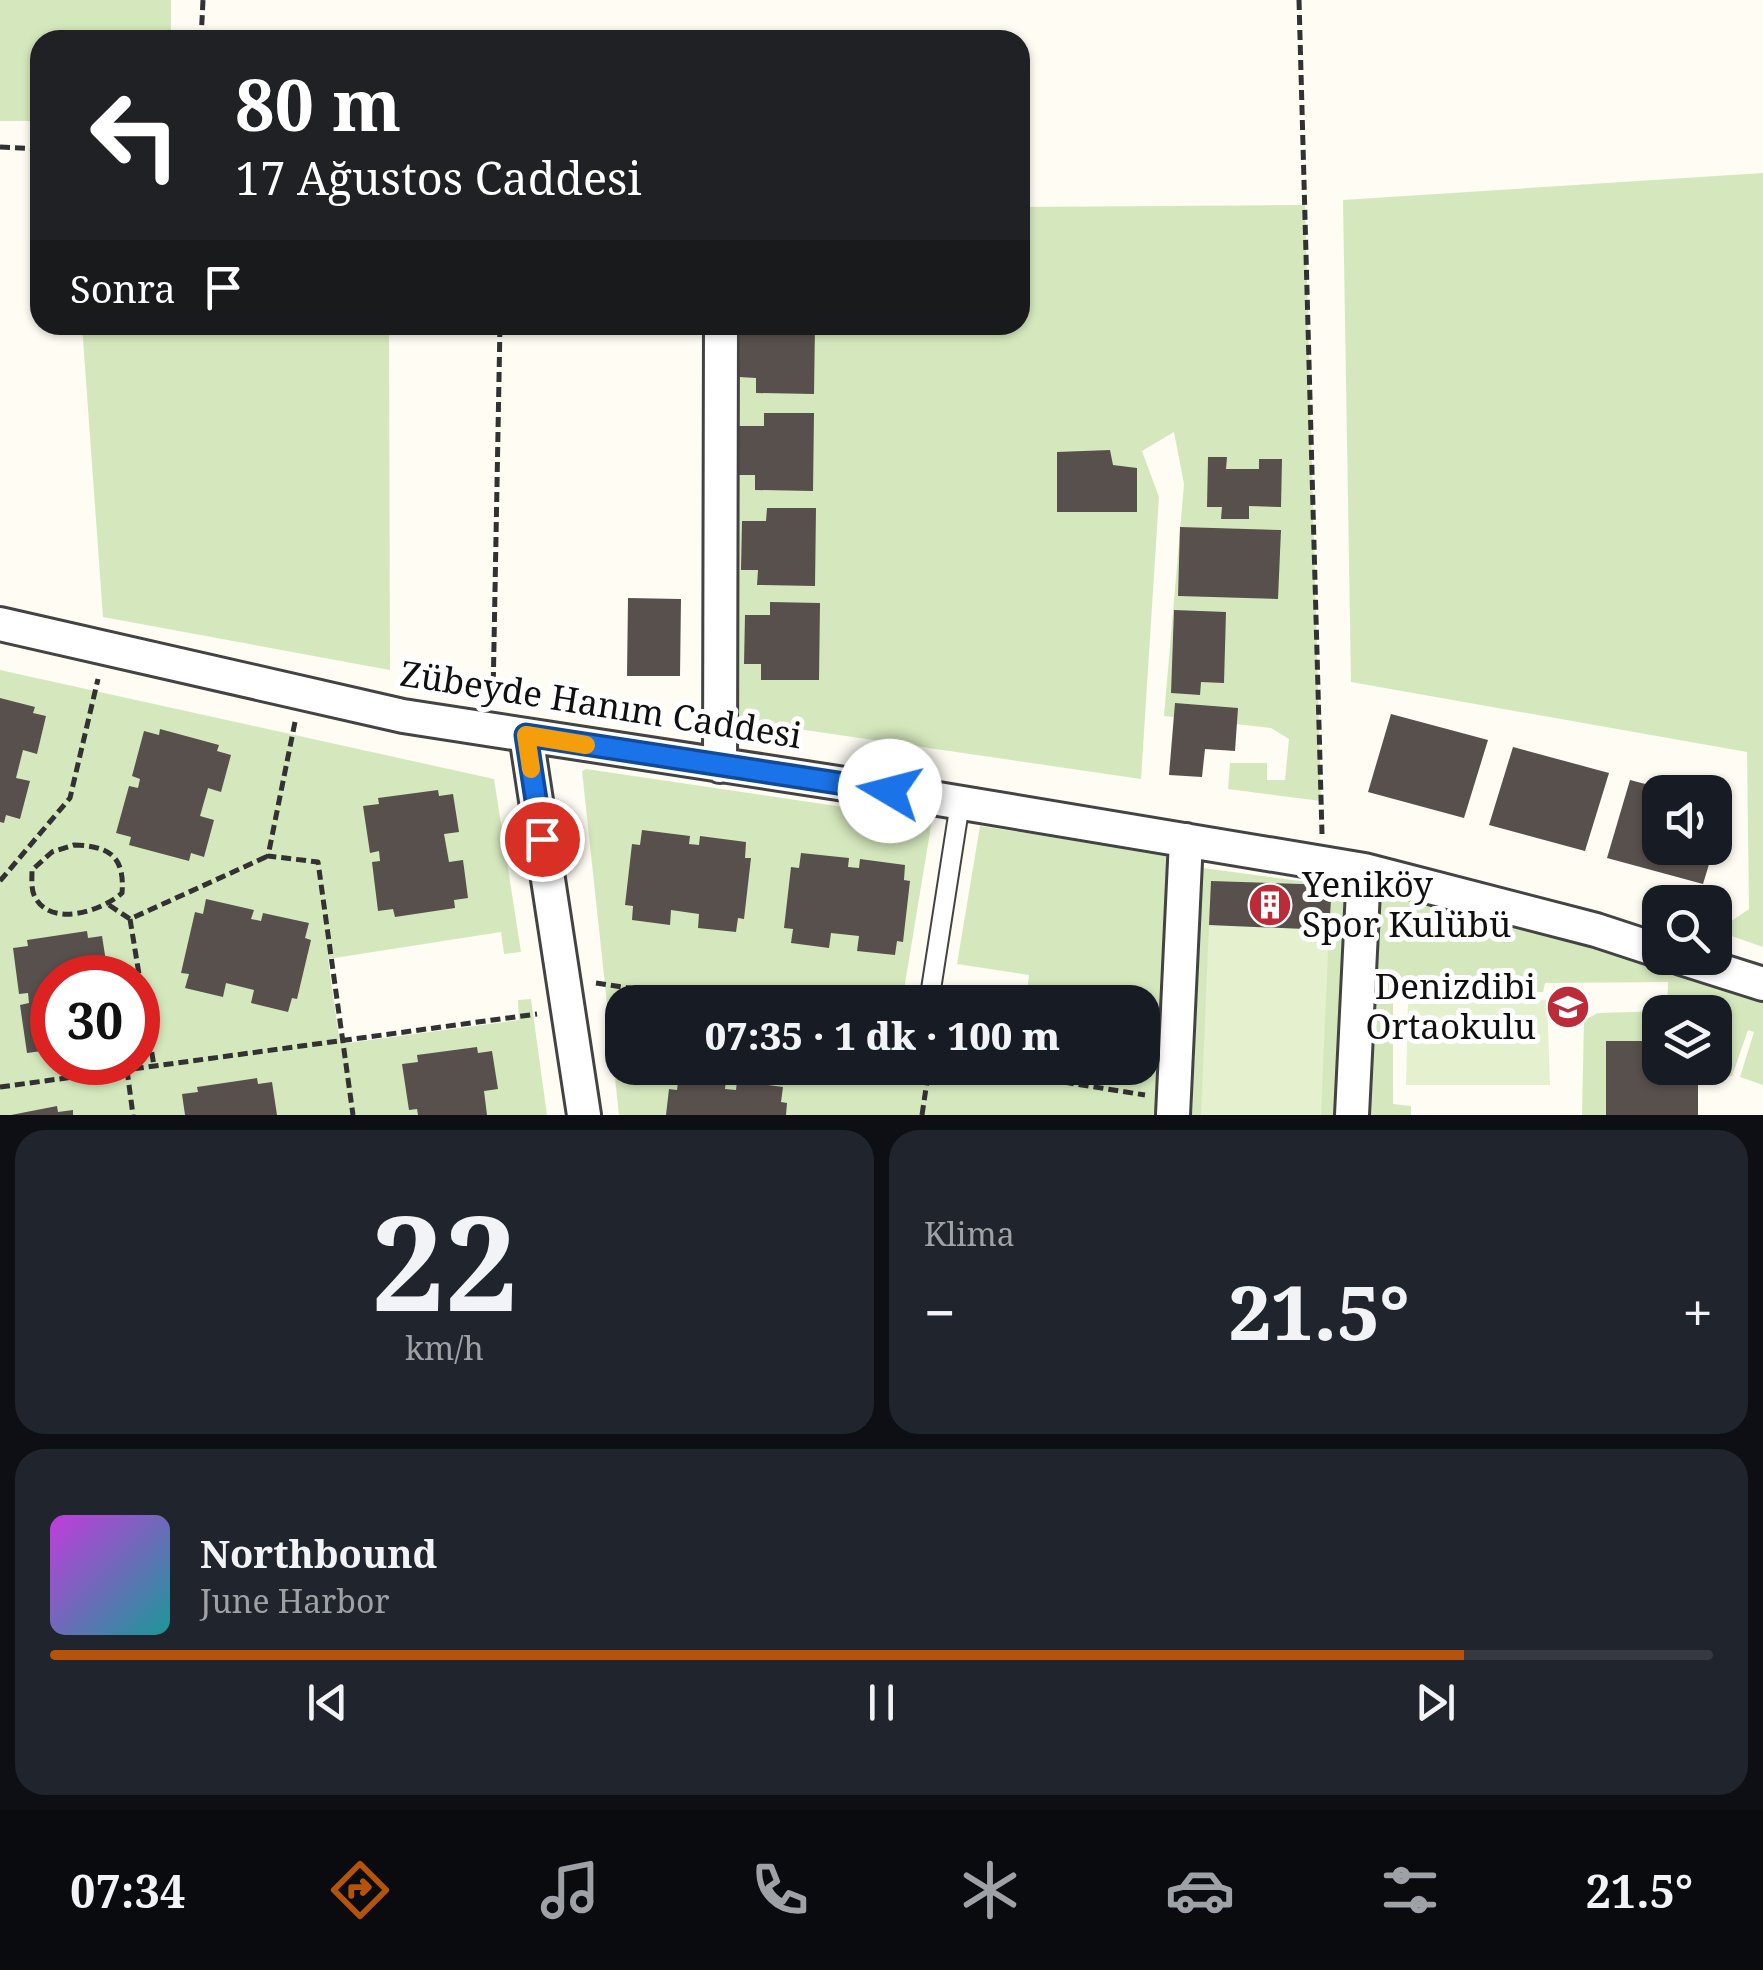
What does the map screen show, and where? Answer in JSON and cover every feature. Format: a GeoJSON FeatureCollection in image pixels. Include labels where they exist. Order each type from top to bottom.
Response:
{"type":"FeatureCollection","features":[{"type":"Feature","properties":{"kind":"street"},"geometry":{"type":"LineString","coordinates":[[720,766],[721,335]]}},
{"type":"Feature","properties":{"kind":"street","name":"Zübeyde Hanım Caddesi"},"geometry":{"type":"LineString","coordinates":[[0,624],[404,716],[1364,870],[1642,945]]}},
{"type":"Feature","properties":{"kind":"street"},"geometry":{"type":"LineString","coordinates":[[526,735],[584,1115]]}},
{"type":"Feature","properties":{"kind":"street"},"geometry":{"type":"LineString","coordinates":[[1174,1108],[1186,840]]}},
{"type":"Feature","properties":{"kind":"street"},"geometry":{"type":"LineString","coordinates":[[1352,1115],[1364,870]]}},
{"type":"Feature","properties":{"kind":"street"},"geometry":{"type":"LineString","coordinates":[[1732,974],[1763,984]]}},
{"type":"Feature","properties":{"kind":"lane"},"geometry":{"type":"LineString","coordinates":[[932,985],[960,804]]}},
{"type":"Feature","properties":{"kind":"path"},"geometry":{"type":"LineString","coordinates":[[201,30],[202,0]]}},
{"type":"Feature","properties":{"kind":"path"},"geometry":{"type":"LineString","coordinates":[[1300,0],[1323,862]]}},
{"type":"Feature","properties":{"kind":"path"},"geometry":{"type":"LineString","coordinates":[[0,147],[30,148]]}},
{"type":"Feature","properties":{"kind":"path"},"geometry":{"type":"LineString","coordinates":[[492,730],[500,335]]}},
{"type":"Feature","properties":{"kind":"path"},"geometry":{"type":"LineString","coordinates":[[0,881],[70,798],[106,647]]}},
{"type":"Feature","properties":{"kind":"path"},"geometry":{"type":"LineString","coordinates":[[268,856],[301,692]]}},
{"type":"Feature","properties":{"kind":"path"},"geometry":{"type":"LineString","coordinates":[[74,845],[95,846],[116,858],[124,874],[122,892],[109,905],[90,912],[62,914],[42,908],[32,892],[32,870],[36,867],[52,852],[74,845]]}},
{"type":"Feature","properties":{"kind":"path"},"geometry":{"type":"LineString","coordinates":[[21,856],[36,867]]}},
{"type":"Feature","properties":{"kind":"path"},"geometry":{"type":"LineString","coordinates":[[130,919],[268,856],[318,862],[354,1115]]}},
{"type":"Feature","properties":{"kind":"path"},"geometry":{"type":"LineString","coordinates":[[109,905],[130,919],[136,955]]}},
{"type":"Feature","properties":{"kind":"path"},"geometry":{"type":"LineString","coordinates":[[160,1065],[344,1040],[566,994],[605,996]]}},
{"type":"Feature","properties":{"kind":"path"},"geometry":{"type":"LineString","coordinates":[[0,1087],[30,1083]]}},
{"type":"Feature","properties":{"kind":"path"},"geometry":{"type":"LineString","coordinates":[[129,1085],[134,1115]]}},
{"type":"Feature","properties":{"kind":"path"},"geometry":{"type":"LineString","coordinates":[[922,1115],[926,1085]]}},
{"type":"Feature","properties":{"kind":"path"},"geometry":{"type":"LineString","coordinates":[[1060,1085],[1174,1108]]}},
{"type":"Feature","properties":{"kind":"green space"},"geometry":{"type":"Polygon","coordinates":[[[0,0],[171,0],[171,30],[30,30],[30,121],[0,121],[0,0]]]}},
{"type":"Feature","properties":{"kind":"green space"},"geometry":{"type":"Polygon","coordinates":[[[1763,173],[1763,947],[1732,936],[1732,921],[1749,909],[1747,752],[1351,682],[1343,200],[1763,173]]]}},
{"type":"Feature","properties":{"kind":"green space"},"geometry":{"type":"Polygon","coordinates":[[[1305,205],[1321,801],[1228,789],[1230,763],[1267,763],[1267,780],[1285,780],[1289,739],[1271,728],[1164,716],[1184,484],[1174,432],[1142,451],[1159,497],[1141,779],[736,720],[740,335],[1030,335],[1030,207],[1305,205]]]}},
{"type":"Feature","properties":{"kind":"green space"},"geometry":{"type":"Polygon","coordinates":[[[83,335],[389,335],[390,670],[103,617],[83,335]]]}},
{"type":"Feature","properties":{"kind":"green space"},"geometry":{"type":"Polygon","coordinates":[[[0,670],[494,779],[521,952],[504,954],[501,932],[328,959],[340,1044],[519,1020],[518,1000],[531,999],[547,1115],[0,1115],[0,670]]]}},
{"type":"Feature","properties":{"kind":"green space"},"geometry":{"type":"Polygon","coordinates":[[[582,771],[932,820],[905,985],[605,985],[582,771]]]}},
{"type":"Feature","properties":{"kind":"green space"},"geometry":{"type":"Polygon","coordinates":[[[980,826],[1172,855],[1160,1115],[619,1115],[616,1085],[1160,1085],[1160,985],[1028,985],[1029,975],[957,964],[980,826]]]}},
{"type":"Feature","properties":{"kind":"green space"},"geometry":{"type":"Polygon","coordinates":[[[1203,868],[1345,887],[1335,1115],[1192,1115],[1203,868]]]}},
{"type":"Feature","properties":{"kind":"green space"},"geometry":{"type":"Polygon","coordinates":[[[1379,893],[1637,957],[1642,959],[1642,975],[1692,975],[1763,998],[1763,1085],[1740,1077],[1754,1032],[1748,1030],[1732,1076],[1732,995],[1668,995],[1668,982],[1545,983],[1543,992],[1393,993],[1393,1104],[1411,1106],[1411,1115],[1369,1115],[1379,893]]]}},
{"type":"Feature","properties":{"kind":"green space"},"geometry":{"type":"Polygon","coordinates":[[[1209,925],[1329,930],[1321,1115],[1201,1115],[1209,925]]]}},
{"type":"Feature","properties":{"kind":"green space"},"geometry":{"type":"Polygon","coordinates":[[[1547,1000],[1550,1085],[1406,1085],[1408,1004],[1547,1000]]]}},
{"type":"Feature","properties":{"kind":"green space"},"geometry":{"type":"Polygon","coordinates":[[[1642,1012],[1642,1041],[1606,1041],[1606,1115],[1582,1115],[1584,1020],[1598,1013],[1642,1012]]]}},
{"type":"Feature","properties":{"kind":"building"},"geometry":{"type":"Polygon","coordinates":[[[740,335],[815,335],[814,394],[756,393],[756,378],[739,377],[740,335]]]}},
{"type":"Feature","properties":{"kind":"building"},"geometry":{"type":"Polygon","coordinates":[[[764,413],[814,413],[813,491],[755,490],[755,475],[738,475],[739,426],[764,426],[764,413]]]}},
{"type":"Feature","properties":{"kind":"building"},"geometry":{"type":"Polygon","coordinates":[[[1110,450],[1113,465],[1137,468],[1137,512],[1057,512],[1057,452],[1110,450]]]}},
{"type":"Feature","properties":{"kind":"building"},"geometry":{"type":"Polygon","coordinates":[[[1208,457],[1227,457],[1226,469],[1259,469],[1259,459],[1282,459],[1281,507],[1249,506],[1249,519],[1221,519],[1222,507],[1207,507],[1208,457]]]}},
{"type":"Feature","properties":{"kind":"building"},"geometry":{"type":"Polygon","coordinates":[[[767,508],[816,508],[815,586],[757,585],[758,570],[741,570],[742,521],[766,521],[767,508]]]}},
{"type":"Feature","properties":{"kind":"building"},"geometry":{"type":"Polygon","coordinates":[[[1180,527],[1281,530],[1278,599],[1178,596],[1180,527]]]}},
{"type":"Feature","properties":{"kind":"building"},"geometry":{"type":"Polygon","coordinates":[[[628,598],[681,599],[680,676],[627,676],[628,598]]]}},
{"type":"Feature","properties":{"kind":"building"},"geometry":{"type":"Polygon","coordinates":[[[770,602],[820,603],[819,680],[761,680],[761,664],[744,664],[745,615],[770,615],[770,602]]]}},
{"type":"Feature","properties":{"kind":"building"},"geometry":{"type":"Polygon","coordinates":[[[1174,610],[1226,612],[1224,683],[1201,682],[1200,695],[1171,693],[1174,610]]]}},
{"type":"Feature","properties":{"kind":"building"},"geometry":{"type":"Polygon","coordinates":[[[0,698],[35,707],[33,713],[46,716],[37,754],[23,750],[16,778],[30,781],[20,819],[6,815],[4,823],[0,822],[0,698]]]}},
{"type":"Feature","properties":{"kind":"building"},"geometry":{"type":"Polygon","coordinates":[[[1175,703],[1238,708],[1235,751],[1205,749],[1202,777],[1169,775],[1175,703]]]}},
{"type":"Feature","properties":{"kind":"building"},"geometry":{"type":"Polygon","coordinates":[[[1391,714],[1488,740],[1464,818],[1368,792],[1391,714]]]}},
{"type":"Feature","properties":{"kind":"building"},"geometry":{"type":"Polygon","coordinates":[[[160,729],[219,745],[217,751],[231,755],[221,792],[208,788],[200,816],[214,820],[204,857],[191,853],[189,861],[129,845],[131,837],[116,833],[129,786],[138,788],[140,779],[132,776],[144,731],[159,735],[160,729]]]}},
{"type":"Feature","properties":{"kind":"building"},"geometry":{"type":"Polygon","coordinates":[[[1513,747],[1609,773],[1585,851],[1489,825],[1513,747]]]}},
{"type":"Feature","properties":{"kind":"building"},"geometry":{"type":"Polygon","coordinates":[[[1630,780],[1642,783],[1642,865],[1709,865],[1703,884],[1607,858],[1630,780]]]}},
{"type":"Feature","properties":{"kind":"building"},"geometry":{"type":"Polygon","coordinates":[[[438,790],[439,796],[453,794],[459,832],[444,834],[449,862],[463,860],[468,898],[454,900],[455,908],[395,917],[393,909],[378,911],[372,862],[380,861],[379,851],[370,853],[363,806],[379,804],[378,798],[438,790]]]}},
{"type":"Feature","properties":{"kind":"building"},"geometry":{"type":"Polygon","coordinates":[[[642,830],[690,836],[689,844],[699,845],[700,836],[746,842],[745,858],[751,858],[744,919],[738,918],[736,932],[698,928],[699,914],[671,910],[670,925],[632,920],[633,906],[625,905],[632,844],[640,845],[642,830]]]}},
{"type":"Feature","properties":{"kind":"building"},"geometry":{"type":"Polygon","coordinates":[[[801,853],[849,858],[848,867],[859,868],[860,859],[905,865],[904,880],[910,881],[903,942],[897,941],[895,955],[857,951],[859,936],[831,933],[829,948],[791,943],[793,929],[784,928],[791,867],[799,868],[801,853]]]}},
{"type":"Feature","properties":{"kind":"building","name":"Yeniköy Spor Kulübü"},"geometry":{"type":"Polygon","coordinates":[[[1211,881],[1332,885],[1329,930],[1209,925],[1211,881]]]}},
{"type":"Feature","properties":{"kind":"building"},"geometry":{"type":"Polygon","coordinates":[[[206,899],[254,910],[251,919],[261,921],[263,913],[309,923],[305,938],[311,940],[297,999],[292,998],[288,1012],[251,1003],[254,990],[226,983],[223,997],[185,988],[189,974],[181,973],[195,912],[203,914],[206,899]]]}},
{"type":"Feature","properties":{"kind":"building"},"geometry":{"type":"Polygon","coordinates":[[[87,931],[88,938],[102,936],[105,955],[30,955],[30,1053],[27,1053],[20,1005],[29,1003],[28,993],[19,994],[13,948],[28,946],[27,940],[87,931]]]}},
{"type":"Feature","properties":{"kind":"building"},"geometry":{"type":"Polygon","coordinates":[[[1606,1041],[1642,1041],[1642,1085],[1698,1085],[1698,1115],[1606,1115],[1606,1041]]]}},
{"type":"Feature","properties":{"kind":"building"},"geometry":{"type":"Polygon","coordinates":[[[477,1047],[478,1053],[492,1051],[498,1089],[484,1091],[487,1115],[418,1115],[417,1109],[409,1110],[402,1064],[418,1062],[417,1055],[477,1047]]]}},
{"type":"Feature","properties":{"kind":"building"},"geometry":{"type":"Polygon","coordinates":[[[257,1078],[258,1084],[272,1082],[277,1115],[185,1115],[182,1094],[198,1092],[197,1087],[257,1078]]]}},
{"type":"Feature","properties":{"kind":"building"},"geometry":{"type":"Polygon","coordinates":[[[678,1085],[725,1085],[725,1089],[736,1090],[737,1085],[783,1087],[781,1102],[787,1103],[786,1115],[666,1115],[669,1089],[677,1090],[678,1085]]]}},
{"type":"Feature","properties":{"kind":"building"},"geometry":{"type":"Polygon","coordinates":[[[57,1106],[58,1112],[73,1110],[73,1115],[11,1115],[57,1106]]]}},
{"type":"Feature","properties":{"kind":"slow traffic"},"geometry":{"type":"LineString","coordinates":[[531,769],[526,735],[586,745]]}},
{"type":"Feature","properties":{"kind":"place","name":"Yeniköy Spor Kulübü"},"geometry":{"type":"Point","coordinates":[1270,905]}},
{"type":"Feature","properties":{"kind":"place","name":"Denizdibi Ortaokulu"},"geometry":{"type":"Point","coordinates":[1568,1007]}},
{"type":"Feature","properties":{"kind":"route"},"geometry":{"type":"LineString","coordinates":[[542,839],[526,735],[890,791]]}}]}
